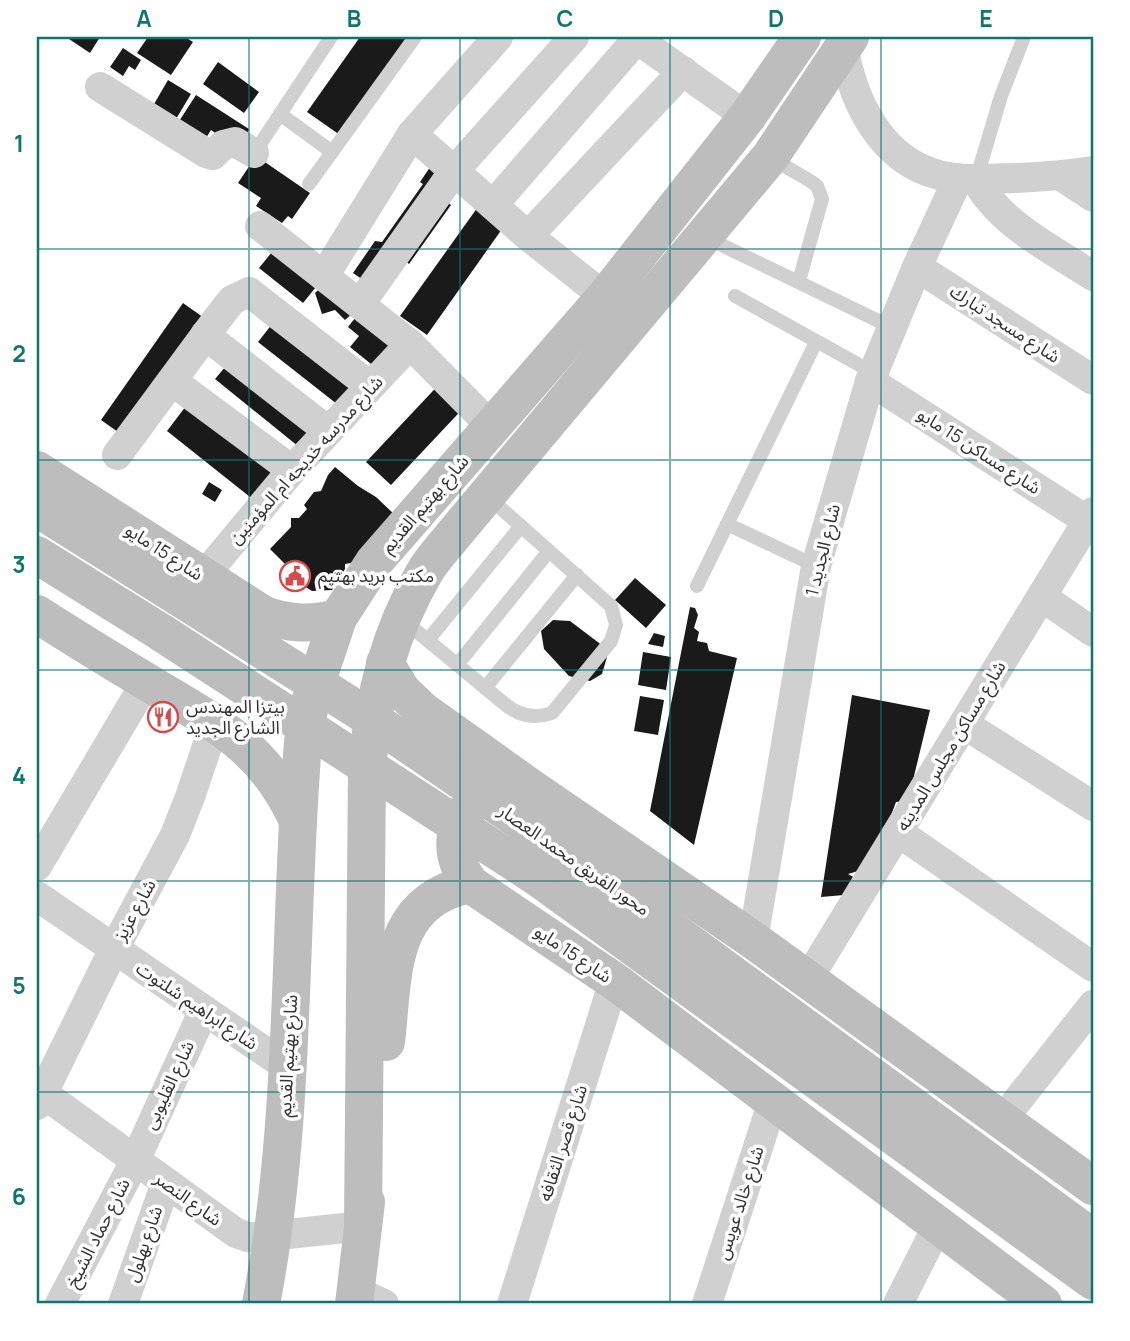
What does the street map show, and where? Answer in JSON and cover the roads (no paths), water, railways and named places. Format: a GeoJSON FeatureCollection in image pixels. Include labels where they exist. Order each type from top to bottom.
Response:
{"type":"FeatureCollection","features":[{"type":"Feature","properties":{"kind":"main road","name":"شارع بهتيم القديم"},"geometry":{"type":"LineString","coordinates":[[273,1236],[289,1068],[303,742],[311,699],[338,618],[374,562],[605,297],[747,117],[802,37]]}},
{"type":"Feature","properties":{"kind":"main road"},"geometry":{"type":"LineString","coordinates":[[365,1300],[363,1226],[367,770],[371,722],[385,663],[414,629],[424,573],[770,157],[847,41]]}},
{"type":"Feature","properties":{"kind":"main road","name":"شارع 15 مايو"},"geometry":{"type":"LineString","coordinates":[[37,470],[264,615],[283,622],[301,624],[338,618]]}},
{"type":"Feature","properties":{"kind":"main road","name":"محور الفريق محمد العصار"},"geometry":{"type":"LineString","coordinates":[[37,508],[361,712],[561,849],[1093,1238]]}},
{"type":"Feature","properties":{"kind":"main road","name":"محور الفريق محمد العصار"},"geometry":{"type":"LineString","coordinates":[[37,555],[162,632],[537,877],[1093,1281]]}},
{"type":"Feature","properties":{"kind":"main road"},"geometry":{"type":"LineString","coordinates":[[215,723],[238,716],[258,702],[272,683],[278,660],[277,636],[264,615]]}},
{"type":"Feature","properties":{"kind":"main road"},"geometry":{"type":"LineString","coordinates":[[40,625],[146,682],[215,723],[249,748],[277,781],[298,821]]}},
{"type":"Feature","properties":{"kind":"main road"},"geometry":{"type":"LineString","coordinates":[[385,663],[412,702],[534,790],[808,979],[1093,1186]]}},
{"type":"Feature","properties":{"kind":"main road"},"geometry":{"type":"LineString","coordinates":[[363,1226],[398,944],[406,926],[425,904],[450,888],[470,884],[455,857],[456,834],[464,812],[488,792],[503,787],[534,790]]}},
{"type":"Feature","properties":{"kind":"main road","name":"شارع 15 مايو"},"geometry":{"type":"LineString","coordinates":[[470,884],[614,981],[1043,1304]]}},
{"type":"Feature","properties":{"kind":"main road"},"geometry":{"type":"LineString","coordinates":[[261,1304],[273,1236]]}},
{"type":"Feature","properties":{"kind":"street"},"geometry":{"type":"LineString","coordinates":[[324,276],[412,134],[498,37]]}},
{"type":"Feature","properties":{"kind":"street"},"geometry":{"type":"LineString","coordinates":[[360,304],[454,171],[574,37]]}},
{"type":"Feature","properties":{"kind":"street"},"geometry":{"type":"LineString","coordinates":[[493,205],[636,38],[747,117]]}},
{"type":"Feature","properties":{"kind":"street"},"geometry":{"type":"LineString","coordinates":[[847,41],[853,88],[873,127],[886,144],[919,167],[938,175],[967,179],[1061,176],[1093,171]]}},
{"type":"Feature","properties":{"kind":"street"},"geometry":{"type":"LineString","coordinates":[[528,236],[684,71]]}},
{"type":"Feature","properties":{"kind":"street"},"geometry":{"type":"LineString","coordinates":[[100,87],[206,153],[213,155],[223,145],[235,142],[252,157]]}},
{"type":"Feature","properties":{"kind":"street"},"geometry":{"type":"LineString","coordinates":[[412,134],[528,236],[605,297]]}},
{"type":"Feature","properties":{"kind":"street"},"geometry":{"type":"LineString","coordinates":[[1061,176],[1093,197]]}},
{"type":"Feature","properties":{"kind":"street"},"geometry":{"type":"LineString","coordinates":[[967,179],[1004,216],[1093,276]]}},
{"type":"Feature","properties":{"kind":"street","name":"شارع الجديد 1"},"geometry":{"type":"LineString","coordinates":[[753,940],[816,566],[872,377],[917,267],[967,179]]}},
{"type":"Feature","properties":{"kind":"street"},"geometry":{"type":"LineString","coordinates":[[260,226],[410,344],[493,428]]}},
{"type":"Feature","properties":{"kind":"street","name":"شارع مسجد تبارك"},"geometry":{"type":"LineString","coordinates":[[917,267],[1093,380]]}},
{"type":"Feature","properties":{"kind":"street"},"geometry":{"type":"LineString","coordinates":[[117,455],[233,300],[248,292],[370,386]]}},
{"type":"Feature","properties":{"kind":"street"},"geometry":{"type":"LineString","coordinates":[[205,335],[328,431]]}},
{"type":"Feature","properties":{"kind":"street","name":"شارع مدرسه خديجه ام المؤمنين"},"geometry":{"type":"LineString","coordinates":[[203,577],[292,470],[410,344]]}},
{"type":"Feature","properties":{"kind":"street","name":"شارع مساكن 15 مايو"},"geometry":{"type":"LineString","coordinates":[[872,377],[1089,526]]}},
{"type":"Feature","properties":{"kind":"street"},"geometry":{"type":"LineString","coordinates":[[172,381],[292,470]]}},
{"type":"Feature","properties":{"kind":"street","name":"شارع مساكن مجلس المدينه"},"geometry":{"type":"LineString","coordinates":[[808,979],[1042,597],[1089,526]]}},
{"type":"Feature","properties":{"kind":"street"},"geometry":{"type":"LineString","coordinates":[[1042,597],[1093,632]]}},
{"type":"Feature","properties":{"kind":"street"},"geometry":{"type":"LineString","coordinates":[[37,866],[146,682]]}},
{"type":"Feature","properties":{"kind":"street","name":"شارع عزيز"},"geometry":{"type":"LineString","coordinates":[[39,1096],[175,835],[215,723]]}},
{"type":"Feature","properties":{"kind":"street"},"geometry":{"type":"LineString","coordinates":[[964,724],[1093,806]]}},
{"type":"Feature","properties":{"kind":"street"},"geometry":{"type":"LineString","coordinates":[[898,832],[1093,967]]}},
{"type":"Feature","properties":{"kind":"street","name":"شارع ابراهيم شلتوت"},"geometry":{"type":"LineString","coordinates":[[37,896],[289,1068]]}},
{"type":"Feature","properties":{"kind":"street","name":"شارع قصر الثقافه"},"geometry":{"type":"LineString","coordinates":[[512,1304],[614,981]]}},
{"type":"Feature","properties":{"kind":"street"},"geometry":{"type":"LineString","coordinates":[[1002,1120],[1093,1005]]}},
{"type":"Feature","properties":{"kind":"street","name":"شارع القليوبى"},"geometry":{"type":"LineString","coordinates":[[135,1161],[204,1010]]}},
{"type":"Feature","properties":{"kind":"street","name":"شارع النصر"},"geometry":{"type":"LineString","coordinates":[[39,1096],[236,1233],[248,1237],[273,1236],[363,1226]]}},
{"type":"Feature","properties":{"kind":"street","name":"شارع خالد عويس"},"geometry":{"type":"LineString","coordinates":[[707,1304],[773,1101]]}},
{"type":"Feature","properties":{"kind":"street","name":"شارع حماد الشيخ"},"geometry":{"type":"LineString","coordinates":[[60,1304],[135,1161]]}},
{"type":"Feature","properties":{"kind":"street","name":"شارع بهلول"},"geometry":{"type":"LineString","coordinates":[[123,1304],[166,1183]]}},
{"type":"Feature","properties":{"kind":"street"},"geometry":{"type":"LineString","coordinates":[[898,1304],[938,1225]]}},
{"type":"Feature","properties":{"kind":"lane"},"geometry":{"type":"LineString","coordinates":[[252,157],[331,37]]}},
{"type":"Feature","properties":{"kind":"lane"},"geometry":{"type":"LineString","coordinates":[[309,184],[415,37]]}},
{"type":"Feature","properties":{"kind":"lane"},"geometry":{"type":"LineString","coordinates":[[967,179],[1024,37]]}},
{"type":"Feature","properties":{"kind":"lane"},"geometry":{"type":"LineString","coordinates":[[280,114],[332,152]]}},
{"type":"Feature","properties":{"kind":"lane"},"geometry":{"type":"LineString","coordinates":[[770,157],[817,186],[822,199],[799,281]]}},
{"type":"Feature","properties":{"kind":"lane"},"geometry":{"type":"LineString","coordinates":[[704,236],[893,328]]}},
{"type":"Feature","properties":{"kind":"lane"},"geometry":{"type":"LineString","coordinates":[[735,296],[872,377]]}},
{"type":"Feature","properties":{"kind":"lane"},"geometry":{"type":"LineString","coordinates":[[697,586],[816,342]]}},
{"type":"Feature","properties":{"kind":"lane"},"geometry":{"type":"LineString","coordinates":[[487,496],[577,575],[611,606],[616,625],[611,641],[552,713],[538,716],[515,712],[414,629],[521,526]]}},
{"type":"Feature","properties":{"kind":"lane"},"geometry":{"type":"LineString","coordinates":[[727,524],[816,566]]}},
{"type":"Feature","properties":{"kind":"lane"},"geometry":{"type":"LineString","coordinates":[[457,665],[549,551]]}},
{"type":"Feature","properties":{"kind":"lane"},"geometry":{"type":"LineString","coordinates":[[485,688],[577,575]]}},
{"type":"Feature","properties":{"kind":"place","name":"مكتب بريد بهتيم"},"geometry":{"type":"Point","coordinates":[295,576]}},
{"type":"Feature","properties":{"kind":"place","name":"بيتزا المهندس الشارع الجديد"},"geometry":{"type":"Point","coordinates":[163,717]}}]}
